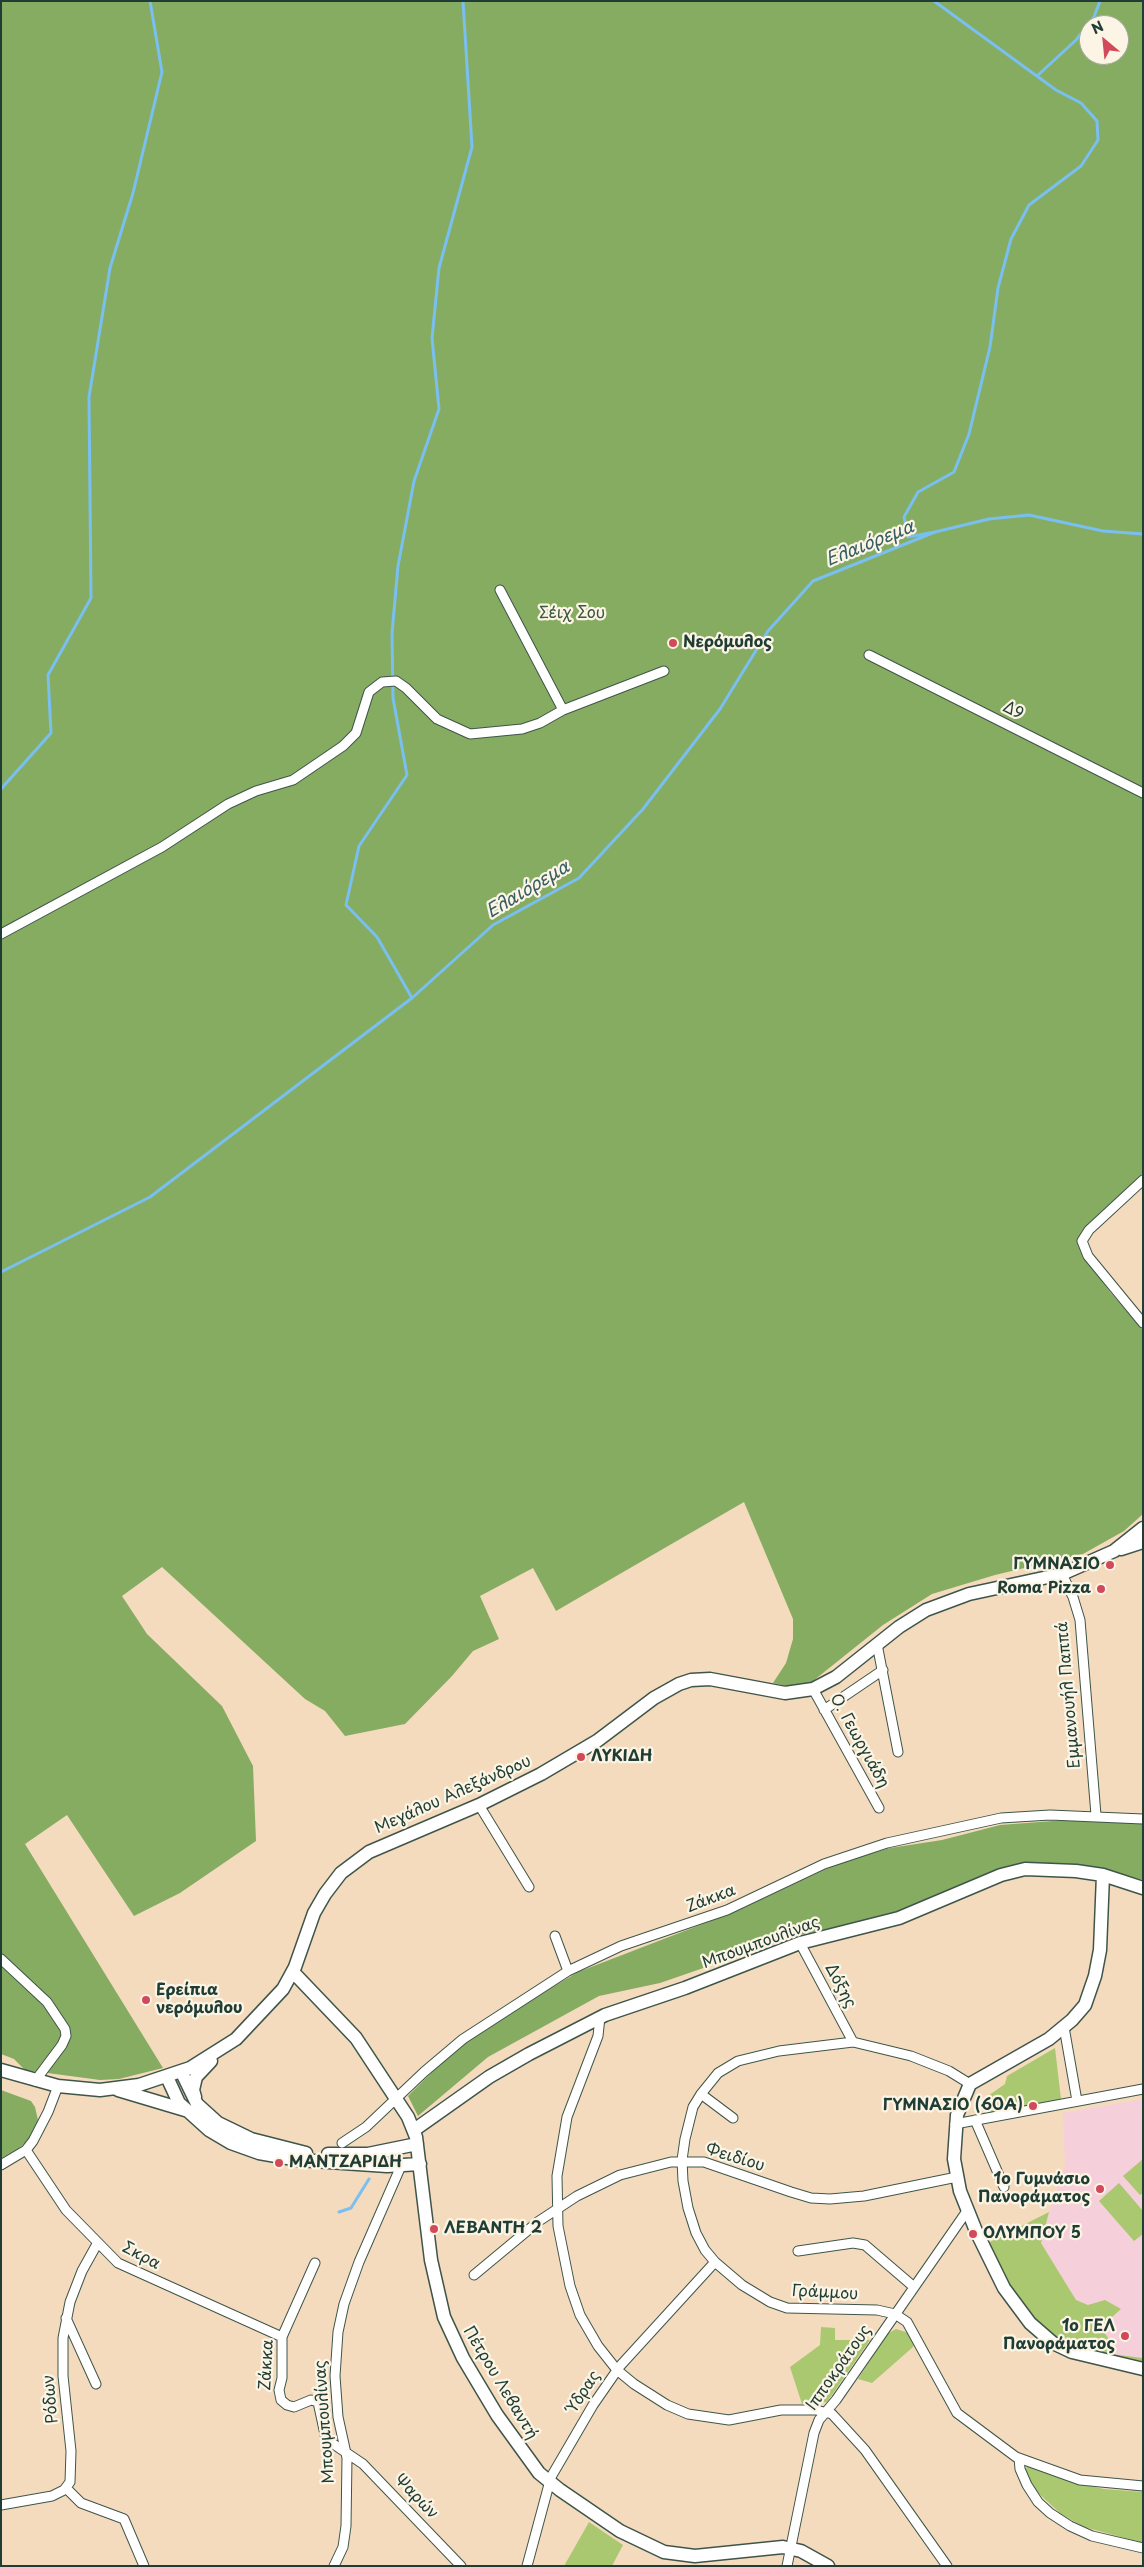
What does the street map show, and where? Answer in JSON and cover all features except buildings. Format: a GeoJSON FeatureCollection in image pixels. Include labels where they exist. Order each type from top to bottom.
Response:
{"type":"FeatureCollection","features":[{"type":"Feature","properties":{"kind":"street"},"geometry":{"type":"LineString","coordinates":[[500,590],[563,710]]}},
{"type":"Feature","properties":{"kind":"street","name":"Δ9"},"geometry":{"type":"LineString","coordinates":[[869,655],[1143,793]]}},
{"type":"Feature","properties":{"kind":"street"},"geometry":{"type":"LineString","coordinates":[[1,934],[168,843],[236,800],[293,780],[343,746],[356,733],[369,692],[382,682],[396,681],[406,688],[437,719],[470,734],[522,729],[540,723],[563,710],[664,671]]}},
{"type":"Feature","properties":{"kind":"street"},"geometry":{"type":"LineString","coordinates":[[1143,1180],[1083,1238],[1083,1247],[1088,1256],[1143,1323]]}},
{"type":"Feature","properties":{"kind":"street","name":"Μεγάλου Αλεξάνδρου"},"geometry":{"type":"LineString","coordinates":[[1,2070],[58,2086],[113,2089],[181,2072],[202,2062],[229,2044],[266,2009],[283,1989],[293,1972],[317,1907],[332,1883],[346,1868],[384,1844],[479,1805],[588,1747],[660,1694],[685,1681],[710,1679],[785,1693],[813,1689],[836,1677],[899,1627],[945,1602],[969,1594],[1062,1574],[1114,1551],[1143,1528]]}},
{"type":"Feature","properties":{"kind":"street"},"geometry":{"type":"LineString","coordinates":[[1114,1551],[1143,1542]]}},
{"type":"Feature","properties":{"kind":"street","name":"Εμμανουήλ Παππά"},"geometry":{"type":"LineString","coordinates":[[1062,1574],[1073,1597],[1080,1620],[1096,1815]]}},
{"type":"Feature","properties":{"kind":"street"},"geometry":{"type":"LineString","coordinates":[[877,1644],[898,1752]]}},
{"type":"Feature","properties":{"kind":"street"},"geometry":{"type":"LineString","coordinates":[[824,1710],[883,1670]]}},
{"type":"Feature","properties":{"kind":"street","name":"Ο. Γεωργιάδη"},"geometry":{"type":"LineString","coordinates":[[813,1689],[879,1808]]}},
{"type":"Feature","properties":{"kind":"street"},"geometry":{"type":"LineString","coordinates":[[479,1805],[529,1887]]}},
{"type":"Feature","properties":{"kind":"street","name":"Ζάκκα"},"geometry":{"type":"LineString","coordinates":[[342,2143],[366,2127],[424,2072],[463,2039],[568,1971],[621,1946],[727,1910],[799,1875],[854,1853],[1001,1818],[1050,1814],[1143,1819]]}},
{"type":"Feature","properties":{"kind":"street","name":"Μπουμπουλίνας"},"geometry":{"type":"LineString","coordinates":[[414,2130],[489,2077],[528,2054],[600,2017],[685,1988],[800,1943],[899,1918],[1001,1876],[1025,1869],[1076,1870],[1103,1875],[1143,1888]]}},
{"type":"Feature","properties":{"kind":"street"},"geometry":{"type":"LineString","coordinates":[[1103,1875],[1102,1924],[1095,1976],[1085,2005],[1064,2027],[1041,2044],[970,2084],[958,2109],[955,2124],[954,2150],[957,2177],[967,2211],[1004,2288],[1023,2314],[1038,2331],[1072,2352],[1143,2369]]}},
{"type":"Feature","properties":{"kind":"street"},"geometry":{"type":"LineString","coordinates":[[555,1936],[568,1971]]}},
{"type":"Feature","properties":{"kind":"street","name":"Δόξης"},"geometry":{"type":"LineString","coordinates":[[800,1943],[853,2042]]}},
{"type":"Feature","properties":{"kind":"street"},"geometry":{"type":"LineString","coordinates":[[1,1959],[47,2002],[65,2029],[66,2036],[62,2046],[35,2081]]}},
{"type":"Feature","properties":{"kind":"street","name":"Πέτρου Λεβαντή"},"geometry":{"type":"LineString","coordinates":[[293,1972],[323,2006],[356,2038],[397,2098],[414,2130],[420,2164],[431,2260],[438,2298],[449,2330],[504,2426],[533,2466],[549,2482],[620,2531],[670,2554],[695,2556],[791,2548],[806,2553],[828,2566]]}},
{"type":"Feature","properties":{"kind":"street"},"geometry":{"type":"LineString","coordinates":[[600,2017],[598,2036],[576,2089],[565,2126],[558,2165],[558,2209],[562,2250],[576,2306],[598,2346],[617,2370],[661,2402],[693,2415],[729,2420],[781,2410],[826,2412],[835,2416],[860,2443],[947,2566]]}},
{"type":"Feature","properties":{"kind":"street"},"geometry":{"type":"LineString","coordinates":[[1064,2027],[1077,2101]]}},
{"type":"Feature","properties":{"kind":"street","name":"Γράμμου"},"geometry":{"type":"LineString","coordinates":[[895,2314],[877,2310],[787,2308],[756,2295],[715,2262],[705,2250],[693,2226],[684,2191],[682,2160],[693,2107],[718,2074],[738,2061],[779,2051],[853,2042],[910,2056],[955,2075],[970,2084]]}},
{"type":"Feature","properties":{"kind":"street"},"geometry":{"type":"LineString","coordinates":[[193,2108],[193,2090],[196,2077],[200,2070],[229,2044]]}},
{"type":"Feature","properties":{"kind":"street"},"geometry":{"type":"LineString","coordinates":[[181,2072],[193,2108],[209,2130],[231,2143],[258,2153],[299,2160],[402,2166],[420,2164]]}},
{"type":"Feature","properties":{"kind":"street"},"geometry":{"type":"LineString","coordinates":[[167,2077],[175,2097],[237,2134],[267,2144],[301,2152],[368,2154],[417,2144]]}},
{"type":"Feature","properties":{"kind":"street"},"geometry":{"type":"LineString","coordinates":[[1,2165],[26,2150],[41,2128],[58,2086]]}},
{"type":"Feature","properties":{"kind":"street"},"geometry":{"type":"LineString","coordinates":[[113,2089],[193,2108]]}},
{"type":"Feature","properties":{"kind":"street"},"geometry":{"type":"LineString","coordinates":[[955,2124],[1143,2089]]}},
{"type":"Feature","properties":{"kind":"street"},"geometry":{"type":"LineString","coordinates":[[701,2094],[733,2118]]}},
{"type":"Feature","properties":{"kind":"street"},"geometry":{"type":"LineString","coordinates":[[975,2120],[1004,2187]]}},
{"type":"Feature","properties":{"kind":"street","name":"Σκρα"},"geometry":{"type":"LineString","coordinates":[[26,2150],[66,2210],[97,2244],[126,2267],[282,2337]]}},
{"type":"Feature","properties":{"kind":"street","name":"Φειδίου"},"geometry":{"type":"LineString","coordinates":[[474,2274],[558,2209],[608,2180],[636,2170],[682,2160],[704,2162],[811,2198],[830,2199],[864,2196],[957,2177]]}},
{"type":"Feature","properties":{"kind":"street","name":"Μπουμπουλίνας"},"geometry":{"type":"LineString","coordinates":[[334,2566],[345,2535],[347,2453],[338,2417],[335,2376],[340,2322],[359,2262],[402,2166]]}},
{"type":"Feature","properties":{"kind":"street","name":"Ιπποκράτους"},"geometry":{"type":"LineString","coordinates":[[787,2566],[814,2433],[826,2412],[967,2211]]}},
{"type":"Feature","properties":{"kind":"street"},"geometry":{"type":"LineString","coordinates":[[798,2251],[853,2243],[865,2245],[914,2286]]}},
{"type":"Feature","properties":{"kind":"street","name":"Ρόδων"},"geometry":{"type":"LineString","coordinates":[[66,2488],[71,2480],[72,2470],[62,2347],[66,2318],[78,2281],[97,2244]]}},
{"type":"Feature","properties":{"kind":"street","name":"Ύδρας"},"geometry":{"type":"LineString","coordinates":[[527,2566],[549,2482],[565,2451],[617,2370],[715,2262]]}},
{"type":"Feature","properties":{"kind":"street","name":"Ζάκκα"},"geometry":{"type":"LineString","coordinates":[[315,2263],[282,2337],[282,2378],[279,2390],[281,2400],[287,2405],[294,2407],[311,2400],[318,2402],[326,2439],[347,2453]]}},
{"type":"Feature","properties":{"kind":"street"},"geometry":{"type":"LineString","coordinates":[[895,2314],[907,2322],[958,2413],[1019,2458],[1080,2480],[1143,2486]]}},
{"type":"Feature","properties":{"kind":"street"},"geometry":{"type":"LineString","coordinates":[[66,2318],[96,2384]]}},
{"type":"Feature","properties":{"kind":"street","name":"Ψαρών"},"geometry":{"type":"LineString","coordinates":[[347,2453],[358,2460],[381,2481],[461,2566]]}},
{"type":"Feature","properties":{"kind":"street"},"geometry":{"type":"LineString","coordinates":[[1019,2458],[1020,2469],[1026,2485],[1038,2502],[1050,2513],[1070,2526],[1092,2536],[1143,2548]]}},
{"type":"Feature","properties":{"kind":"street"},"geometry":{"type":"LineString","coordinates":[[1,2505],[48,2497],[66,2488],[81,2503],[123,2518],[144,2566]]}},
{"type":"Feature","properties":{"kind":"shaded area","name":"1ο Γυμνάσιο Πανοράματος"},"geometry":{"type":"Polygon","coordinates":[[[1143,2099],[1143,2358],[1111,2354],[1112,2344],[1101,2327],[1121,2309],[1088,2305],[1076,2300],[1041,2243],[1049,2212],[1065,2166],[1063,2113],[1143,2099]]]}},
{"type":"Feature","properties":{"kind":"green space","name":"Σέιχ Σου"},"geometry":{"type":"Polygon","coordinates":[[[1,1],[1143,1],[1143,1173],[1084,1229],[1078,1241],[1084,1256],[1110,1292],[1143,1330],[1143,1514],[1124,1531],[1083,1554],[995,1575],[932,1594],[883,1625],[813,1681],[800,1686],[787,1686],[773,1683],[786,1663],[793,1639],[793,1619],[744,1502],[556,1611],[533,1568],[480,1596],[499,1639],[473,1651],[452,1676],[405,1724],[345,1736],[325,1711],[305,1699],[162,1567],[122,1596],[147,1634],[222,1706],[253,1766],[256,1841],[180,1893],[134,1916],[67,1815],[25,1844],[163,2068],[119,2079],[100,2080],[25,2070],[14,2059],[1,2054],[1,1]]]}},
{"type":"Feature","properties":{"kind":"green space"},"geometry":{"type":"Polygon","coordinates":[[[1079,1819],[1143,1824],[1143,1880],[1103,1869],[1037,1865],[917,1909],[799,1935],[660,1983],[599,1996],[488,2057],[418,2116],[408,2096],[465,2039],[578,1972],[739,1910],[839,1863],[890,1848],[942,1840],[1000,1825],[1079,1819]]]}},
{"type":"Feature","properties":{"kind":"green space"},"geometry":{"type":"Polygon","coordinates":[[[1055,2048],[1061,2099],[985,2114],[985,2098],[1005,2084],[1007,2076],[1055,2048]]]}},
{"type":"Feature","properties":{"kind":"green space"},"geometry":{"type":"Polygon","coordinates":[[[1,2090],[31,2101],[35,2107],[38,2120],[29,2140],[1,2162],[1,2090]]]}},
{"type":"Feature","properties":{"kind":"green space"},"geometry":{"type":"Polygon","coordinates":[[[1143,2159],[1143,2193],[1140,2195],[1123,2176],[1143,2159]]]}},
{"type":"Feature","properties":{"kind":"green space"},"geometry":{"type":"Polygon","coordinates":[[[1119,2183],[1143,2211],[1143,2234],[1134,2241],[1099,2201],[1119,2183]]]}},
{"type":"Feature","properties":{"kind":"green space"},"geometry":{"type":"Polygon","coordinates":[[[1049,2212],[1041,2243],[1076,2300],[1088,2305],[1105,2300],[1121,2309],[1101,2327],[1112,2344],[1111,2354],[1143,2358],[1143,2365],[1108,2359],[1055,2340],[1021,2310],[984,2245],[1049,2212]]]}},
{"type":"Feature","properties":{"kind":"green space"},"geometry":{"type":"Polygon","coordinates":[[[821,2327],[835,2328],[835,2340],[870,2340],[827,2402],[802,2404],[790,2367],[820,2345],[821,2327]]]}},
{"type":"Feature","properties":{"kind":"green space"},"geometry":{"type":"Polygon","coordinates":[[[896,2329],[909,2333],[915,2342],[913,2347],[872,2383],[858,2379],[887,2334],[896,2329]]]}},
{"type":"Feature","properties":{"kind":"green space"},"geometry":{"type":"Polygon","coordinates":[[[1029,2466],[1081,2484],[1104,2489],[1143,2492],[1143,2543],[1084,2527],[1061,2514],[1036,2491],[1024,2469],[1029,2466]]]}},
{"type":"Feature","properties":{"kind":"green space"},"geometry":{"type":"Polygon","coordinates":[[[589,2522],[623,2545],[612,2566],[564,2566],[589,2522]]]}},
{"type":"Feature","properties":{"kind":"waterway"},"geometry":{"type":"LineString","coordinates":[[1,789],[51,733],[48,675],[91,598],[89,397],[110,268],[133,193],[162,72],[150,1]]}},
{"type":"Feature","properties":{"kind":"waterway"},"geometry":{"type":"LineString","coordinates":[[1,1272],[150,1197],[412,998],[377,937],[346,905],[359,846],[407,775],[393,698],[392,633],[398,566],[414,481],[439,409],[432,338],[439,268],[472,147],[463,1]]}},
{"type":"Feature","properties":{"kind":"waterway","name":"Ελαιόρεμα"},"geometry":{"type":"LineString","coordinates":[[412,998],[493,925],[579,878],[643,809],[720,709],[768,631],[813,581],[935,532],[908,537],[904,517],[918,492],[954,472],[969,434],[990,347],[998,288],[1011,239],[1029,205],[1081,166],[1098,140],[1097,121],[1081,103],[1056,90],[934,1]]}},
{"type":"Feature","properties":{"kind":"waterway","name":"Ελαιόρεμα"},"geometry":{"type":"LineString","coordinates":[[1037,76],[1076,40],[1094,17],[1100,1]]}},
{"type":"Feature","properties":{"kind":"waterway"},"geometry":{"type":"LineString","coordinates":[[935,532],[989,519],[1029,515],[1103,531],[1143,534]]}},
{"type":"Feature","properties":{"kind":"waterway"},"geometry":{"type":"LineString","coordinates":[[339,2212],[351,2208],[369,2179]]}},
{"type":"Feature","properties":{"kind":"place","name":"Νερόμυλος"},"geometry":{"type":"Point","coordinates":[673,643]}},
{"type":"Feature","properties":{"kind":"place","name":"ΓΥΜΝΑΣΙΟ"},"geometry":{"type":"Point","coordinates":[1110,1565]}},
{"type":"Feature","properties":{"kind":"place","name":"Roma Pizza"},"geometry":{"type":"Point","coordinates":[1101,1589]}},
{"type":"Feature","properties":{"kind":"place","name":"ΛΥΚΙΔΗ"},"geometry":{"type":"Point","coordinates":[581,1757]}},
{"type":"Feature","properties":{"kind":"place","name":"Ερείπια νερόμυλου"},"geometry":{"type":"Point","coordinates":[146,2000]}},
{"type":"Feature","properties":{"kind":"place","name":"ΓΥΜΝΑΣΙΟ (60Α)"},"geometry":{"type":"Point","coordinates":[1033,2106]}},
{"type":"Feature","properties":{"kind":"place","name":"ΜΑΝΤΖΑΡΙΔΗ"},"geometry":{"type":"Point","coordinates":[279,2163]}},
{"type":"Feature","properties":{"kind":"place","name":"1ο Γυμνάσιο Πανοράματος"},"geometry":{"type":"Point","coordinates":[1100,2189]}},
{"type":"Feature","properties":{"kind":"place","name":"ΛΕΒΑΝΤΗ 2"},"geometry":{"type":"Point","coordinates":[434,2229]}},
{"type":"Feature","properties":{"kind":"place","name":"ΟΛΥΜΠΟΥ 5"},"geometry":{"type":"Point","coordinates":[973,2234]}},
{"type":"Feature","properties":{"kind":"place","name":"1ο ΓΕΛ Πανοράματος"},"geometry":{"type":"Point","coordinates":[1125,2336]}}]}
